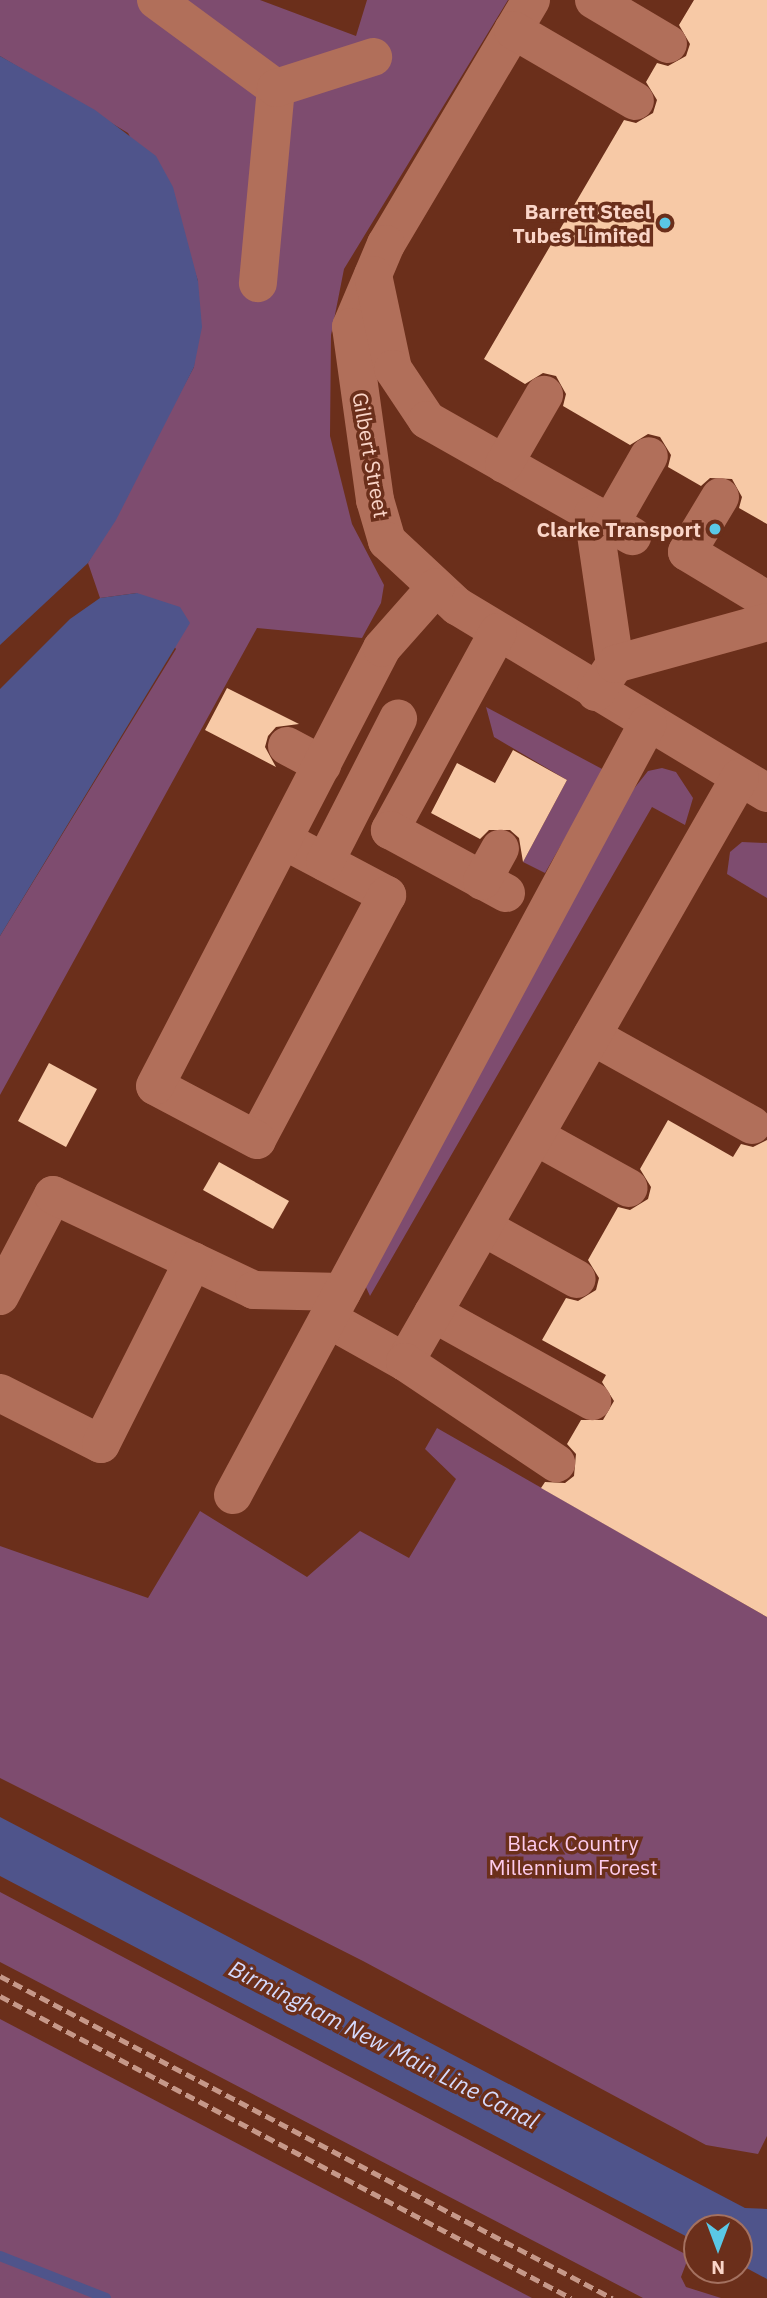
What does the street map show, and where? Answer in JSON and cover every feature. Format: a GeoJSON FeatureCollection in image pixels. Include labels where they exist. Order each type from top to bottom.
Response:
{"type":"FeatureCollection","features":[{"type":"Feature","properties":{"kind":"street"},"geometry":{"type":"LineString","coordinates":[[156,0],[276,88]]}},
{"type":"Feature","properties":{"kind":"street"},"geometry":{"type":"LineString","coordinates":[[594,0],[668,44]]}},
{"type":"Feature","properties":{"kind":"street"},"geometry":{"type":"LineString","coordinates":[[522,15],[635,100]]}},
{"type":"Feature","properties":{"kind":"street","name":"Gilbert Street"},"geometry":{"type":"LineString","coordinates":[[522,15],[373,275],[351,327],[375,500],[387,541],[436,587],[498,632],[605,678],[648,723],[754,785]]}},
{"type":"Feature","properties":{"kind":"street"},"geometry":{"type":"LineString","coordinates":[[276,88],[373,57]]}},
{"type":"Feature","properties":{"kind":"street"},"geometry":{"type":"LineString","coordinates":[[258,283],[276,88]]}},
{"type":"Feature","properties":{"kind":"street"},"geometry":{"type":"LineString","coordinates":[[373,275],[393,369],[427,420],[611,524]]}},
{"type":"Feature","properties":{"kind":"street"},"geometry":{"type":"LineString","coordinates":[[505,464],[544,395]]}},
{"type":"Feature","properties":{"kind":"street"},"geometry":{"type":"LineString","coordinates":[[649,456],[611,524],[605,678],[767,622]]}},
{"type":"Feature","properties":{"kind":"street"},"geometry":{"type":"LineString","coordinates":[[720,497],[687,552],[767,599]]}},
{"type":"Feature","properties":{"kind":"street"},"geometry":{"type":"LineString","coordinates":[[283,840],[387,895],[257,1140],[155,1086],[382,648],[436,587]]}},
{"type":"Feature","properties":{"kind":"street"},"geometry":{"type":"LineString","coordinates":[[496,874],[390,831],[498,632]]}},
{"type":"Feature","properties":{"kind":"street"},"geometry":{"type":"LineString","coordinates":[[325,862],[398,719]]}},
{"type":"Feature","properties":{"kind":"street"},"geometry":{"type":"LineString","coordinates":[[233,1495],[648,723]]}},
{"type":"Feature","properties":{"kind":"street"},"geometry":{"type":"LineString","coordinates":[[287,746],[322,765]]}},
{"type":"Feature","properties":{"kind":"street"},"geometry":{"type":"LineString","coordinates":[[405,1362],[592,1035],[754,785]]}},
{"type":"Feature","properties":{"kind":"street"},"geometry":{"type":"LineString","coordinates":[[592,1035],[752,1125]]}},
{"type":"Feature","properties":{"kind":"street"},"geometry":{"type":"LineString","coordinates":[[535,1136],[629,1188]]}},
{"type":"Feature","properties":{"kind":"street"},"geometry":{"type":"LineString","coordinates":[[0,1296],[53,1195],[254,1290],[335,1306],[405,1362],[556,1463]]}},
{"type":"Feature","properties":{"kind":"street"},"geometry":{"type":"LineString","coordinates":[[483,1227],[577,1279]]}},
{"type":"Feature","properties":{"kind":"street"},"geometry":{"type":"LineString","coordinates":[[0,1393],[101,1444],[193,1261]]}},
{"type":"Feature","properties":{"kind":"street"},"geometry":{"type":"LineString","coordinates":[[433,1313],[592,1401]]}},
{"type":"Feature","properties":{"kind":"green space"},"geometry":{"type":"Polygon","coordinates":[[[0,0],[260,0],[356,36],[367,0],[508,0],[344,269],[331,335],[330,436],[352,524],[384,585],[381,603],[362,638],[257,628],[0,1095],[0,936],[176,649],[137,593],[100,598],[88,563],[194,367],[198,281],[183,237],[128,133],[0,56],[0,0]]]}},
{"type":"Feature","properties":{"kind":"green space"},"geometry":{"type":"Polygon","coordinates":[[[486,707],[604,770],[545,873],[523,862],[567,780],[494,737],[486,707]]]}},
{"type":"Feature","properties":{"kind":"green space"},"geometry":{"type":"Polygon","coordinates":[[[662,768],[676,772],[693,798],[685,825],[652,807],[370,1296],[365,1285],[629,795],[648,771],[662,768]]]}},
{"type":"Feature","properties":{"kind":"green space"},"geometry":{"type":"Polygon","coordinates":[[[742,842],[767,843],[767,898],[727,874],[730,852],[742,842]]]}},
{"type":"Feature","properties":{"kind":"green space","name":"Black Country Millennium Forest"},"geometry":{"type":"Polygon","coordinates":[[[437,1428],[767,1617],[767,2136],[758,2154],[706,2145],[363,1961],[0,1778],[0,1546],[148,1598],[200,1511],[307,1577],[360,1531],[409,1558],[456,1479],[425,1449],[437,1428]]]}},
{"type":"Feature","properties":{"kind":"green space"},"geometry":{"type":"Polygon","coordinates":[[[0,1892],[683,2253],[683,2284],[721,2298],[643,2298],[0,1962],[0,1892]]]}},
{"type":"Feature","properties":{"kind":"green space"},"geometry":{"type":"Polygon","coordinates":[[[0,2019],[532,2298],[0,2298],[0,2019]]]}},
{"type":"Feature","properties":{"kind":"water"},"geometry":{"type":"Polygon","coordinates":[[[0,56],[95,110],[156,156],[173,187],[198,281],[202,327],[194,367],[116,520],[88,563],[0,645],[0,56]]]}},
{"type":"Feature","properties":{"kind":"water"},"geometry":{"type":"Polygon","coordinates":[[[137,593],[180,607],[190,623],[0,936],[0,689],[70,619],[100,598],[137,593]]]}},
{"type":"Feature","properties":{"kind":"water","name":"Birmingham New Main Line Canal"},"geometry":{"type":"Polygon","coordinates":[[[0,1817],[745,2208],[767,2209],[767,2279],[753,2272],[753,2214],[683,2214],[683,2235],[0,1876],[0,1817]]]}},
{"type":"Feature","properties":{"kind":"building","name":"Barrett Steel Tubes Limited"},"geometry":{"type":"Polygon","coordinates":[[[694,0],[767,0],[767,524],[739,508],[742,497],[732,479],[710,478],[701,486],[668,467],[671,455],[660,437],[648,434],[630,445],[563,406],[566,394],[556,376],[543,373],[525,384],[484,359],[624,120],[636,123],[653,113],[657,100],[646,82],[657,63],[668,66],[686,56],[690,44],[679,25],[694,0]]]}},
{"type":"Feature","properties":{"kind":"building"},"geometry":{"type":"Polygon","coordinates":[[[227,688],[299,724],[276,727],[268,736],[265,747],[276,767],[205,730],[227,688]]]}},
{"type":"Feature","properties":{"kind":"building"},"geometry":{"type":"Polygon","coordinates":[[[513,750],[567,780],[523,862],[519,838],[510,830],[489,830],[480,839],[431,813],[457,763],[495,783],[513,750]]]}},
{"type":"Feature","properties":{"kind":"building"},"geometry":{"type":"Polygon","coordinates":[[[49,1063],[97,1089],[66,1147],[18,1121],[49,1063]]]}},
{"type":"Feature","properties":{"kind":"building"},"geometry":{"type":"Polygon","coordinates":[[[668,1120],[733,1157],[741,1144],[753,1147],[767,1140],[767,1617],[541,1488],[545,1482],[565,1483],[574,1476],[576,1454],[567,1444],[581,1420],[603,1420],[614,1401],[602,1382],[606,1375],[542,1340],[566,1298],[578,1301],[596,1290],[599,1278],[588,1260],[618,1207],[630,1210],[648,1199],[651,1187],[640,1169],[668,1120]]]}},
{"type":"Feature","properties":{"kind":"building"},"geometry":{"type":"Polygon","coordinates":[[[219,1162],[289,1201],[273,1229],[203,1190],[219,1162]]]}},
{"type":"Feature","properties":{"kind":"waterway"},"geometry":{"type":"LineString","coordinates":[[0,2256],[106,2298]]}},
{"type":"Feature","properties":{"kind":"railway"},"geometry":{"type":"LineString","coordinates":[[0,1976],[612,2298]]}},
{"type":"Feature","properties":{"kind":"railway"},"geometry":{"type":"LineString","coordinates":[[0,1996],[571,2298]]}},
{"type":"Feature","properties":{"kind":"place","name":"Barrett Steel Tubes Limited"},"geometry":{"type":"Point","coordinates":[665,223]}},
{"type":"Feature","properties":{"kind":"place","name":"Clarke Transport"},"geometry":{"type":"Point","coordinates":[715,529]}}]}
